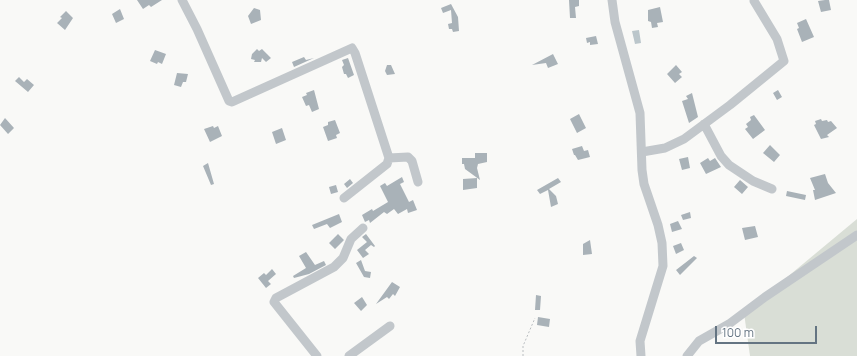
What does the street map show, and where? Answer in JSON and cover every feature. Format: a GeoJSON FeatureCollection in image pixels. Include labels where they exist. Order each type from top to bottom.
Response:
{"type":"FeatureCollection","features":[{"type":"Feature","properties":{"kind":"street"},"geometry":{"type":"LineString","coordinates":[[182,0],[197,29],[229,101],[232,102],[352,48],[355,53],[389,158],[387,164],[344,198]]}},
{"type":"Feature","properties":{"kind":"street"},"geometry":{"type":"LineString","coordinates":[[612,0],[615,22],[640,113],[642,170],[644,184],[658,225],[662,243],[663,266],[640,341],[641,356]]}},
{"type":"Feature","properties":{"kind":"street"},"geometry":{"type":"LineString","coordinates":[[642,152],[665,148],[684,139],[784,61],[777,39],[754,1]]}},
{"type":"Feature","properties":{"kind":"street"},"geometry":{"type":"LineString","coordinates":[[704,124],[721,156],[729,166],[753,181],[772,189]]}},
{"type":"Feature","properties":{"kind":"street"},"geometry":{"type":"LineString","coordinates":[[389,158],[408,157],[412,161],[418,182]]}},
{"type":"Feature","properties":{"kind":"street"},"geometry":{"type":"LineString","coordinates":[[317,356],[274,302],[276,298],[334,267],[343,258],[351,239],[363,228]]}},
{"type":"Feature","properties":{"kind":"street"},"geometry":{"type":"LineString","coordinates":[[687,356],[699,342],[729,324],[778,288],[857,235]]}},
{"type":"Feature","properties":{"kind":"street"},"geometry":{"type":"LineString","coordinates":[[349,356],[390,326]]}},
{"type":"Feature","properties":{"kind":"path"},"geometry":{"type":"LineString","coordinates":[[523,356],[524,346],[535,318]]}},
{"type":"Feature","properties":{"kind":"shaded area"},"geometry":{"type":"Polygon","coordinates":[[[639,30],[641,43],[635,44],[632,31],[639,30]]]}},
{"type":"Feature","properties":{"kind":"shaded area"},"geometry":{"type":"Polygon","coordinates":[[[857,219],[857,356],[750,356],[744,313],[857,219]]]}},
{"type":"Feature","properties":{"kind":"building"},"geometry":{"type":"Polygon","coordinates":[[[137,0],[162,0],[151,7],[149,5],[143,9],[137,0]]]}},
{"type":"Feature","properties":{"kind":"building"},"geometry":{"type":"Polygon","coordinates":[[[569,0],[579,0],[579,6],[575,7],[576,18],[570,18],[569,0]]]}},
{"type":"Feature","properties":{"kind":"building"},"geometry":{"type":"Polygon","coordinates":[[[829,0],[831,10],[821,12],[818,1],[829,0]]]}},
{"type":"Feature","properties":{"kind":"building"},"geometry":{"type":"Polygon","coordinates":[[[451,4],[458,17],[459,31],[453,32],[452,29],[449,29],[448,24],[452,23],[451,10],[443,13],[441,8],[451,4]]]}},
{"type":"Feature","properties":{"kind":"building"},"geometry":{"type":"Polygon","coordinates":[[[660,7],[663,22],[657,23],[658,27],[652,28],[651,22],[648,21],[648,10],[660,7]]]}},
{"type":"Feature","properties":{"kind":"building"},"geometry":{"type":"Polygon","coordinates":[[[254,8],[260,10],[261,20],[251,24],[248,16],[254,8]]]}},
{"type":"Feature","properties":{"kind":"building"},"geometry":{"type":"Polygon","coordinates":[[[120,9],[124,19],[116,23],[112,14],[120,9]]]}},
{"type":"Feature","properties":{"kind":"building"},"geometry":{"type":"Polygon","coordinates":[[[66,11],[73,18],[65,30],[57,23],[66,11]]]}},
{"type":"Feature","properties":{"kind":"building"},"geometry":{"type":"Polygon","coordinates":[[[806,19],[814,37],[802,42],[797,29],[799,28],[797,23],[806,19]]]}},
{"type":"Feature","properties":{"kind":"building"},"geometry":{"type":"Polygon","coordinates":[[[596,36],[598,44],[590,45],[590,42],[587,43],[586,38],[596,36]]]}},
{"type":"Feature","properties":{"kind":"building"},"geometry":{"type":"Polygon","coordinates":[[[257,49],[259,51],[262,49],[271,58],[266,62],[262,58],[261,62],[254,62],[255,60],[251,59],[252,54],[257,49]]]}},
{"type":"Feature","properties":{"kind":"building"},"geometry":{"type":"Polygon","coordinates":[[[155,50],[166,54],[162,64],[158,62],[157,64],[150,61],[155,50]]]}},
{"type":"Feature","properties":{"kind":"building"},"geometry":{"type":"Polygon","coordinates":[[[553,54],[558,64],[548,68],[546,63],[532,65],[553,54]]]}},
{"type":"Feature","properties":{"kind":"building"},"geometry":{"type":"Polygon","coordinates":[[[304,57],[306,60],[314,58],[294,67],[292,62],[304,57]]]}},
{"type":"Feature","properties":{"kind":"building"},"geometry":{"type":"Polygon","coordinates":[[[348,58],[354,75],[348,78],[346,74],[344,74],[342,67],[344,65],[342,60],[348,58]]]}},
{"type":"Feature","properties":{"kind":"building"},"geometry":{"type":"Polygon","coordinates":[[[387,65],[391,65],[395,74],[387,75],[385,71],[387,65]]]}},
{"type":"Feature","properties":{"kind":"building"},"geometry":{"type":"Polygon","coordinates":[[[676,65],[682,72],[679,74],[682,77],[675,83],[667,74],[676,65]]]}},
{"type":"Feature","properties":{"kind":"building"},"geometry":{"type":"Polygon","coordinates":[[[177,73],[188,74],[186,82],[183,82],[181,87],[174,85],[177,73]]]}},
{"type":"Feature","properties":{"kind":"building"},"geometry":{"type":"Polygon","coordinates":[[[19,77],[24,82],[27,79],[34,85],[28,92],[15,81],[19,77]]]}},
{"type":"Feature","properties":{"kind":"building"},"geometry":{"type":"Polygon","coordinates":[[[314,90],[319,109],[312,112],[309,105],[306,106],[302,97],[307,95],[306,93],[314,90]]]}},
{"type":"Feature","properties":{"kind":"building"},"geometry":{"type":"Polygon","coordinates":[[[778,90],[782,97],[777,100],[773,93],[778,90]]]}},
{"type":"Feature","properties":{"kind":"building"},"geometry":{"type":"Polygon","coordinates":[[[692,93],[698,117],[689,123],[682,101],[688,99],[686,96],[692,93]]]}},
{"type":"Feature","properties":{"kind":"building"},"geometry":{"type":"Polygon","coordinates":[[[579,114],[586,128],[577,133],[570,119],[579,114]]]}},
{"type":"Feature","properties":{"kind":"building"},"geometry":{"type":"Polygon","coordinates":[[[754,115],[765,130],[753,139],[745,129],[748,127],[746,124],[751,120],[750,117],[754,115]]]}},
{"type":"Feature","properties":{"kind":"building"},"geometry":{"type":"Polygon","coordinates":[[[5,118],[14,128],[8,134],[0,125],[5,118]]]}},
{"type":"Feature","properties":{"kind":"building"},"geometry":{"type":"Polygon","coordinates":[[[821,119],[822,121],[831,121],[837,128],[827,135],[829,137],[821,139],[814,125],[816,124],[815,121],[821,119]]]}},
{"type":"Feature","properties":{"kind":"building"},"geometry":{"type":"Polygon","coordinates":[[[335,120],[340,133],[336,135],[337,138],[328,141],[323,127],[328,125],[328,122],[335,120]]]}},
{"type":"Feature","properties":{"kind":"building"},"geometry":{"type":"Polygon","coordinates":[[[213,126],[214,128],[218,126],[222,136],[210,142],[204,129],[213,126]]]}},
{"type":"Feature","properties":{"kind":"building"},"geometry":{"type":"Polygon","coordinates":[[[282,128],[286,140],[276,144],[272,132],[282,128]]]}},
{"type":"Feature","properties":{"kind":"building"},"geometry":{"type":"Polygon","coordinates":[[[770,145],[780,155],[774,162],[763,153],[770,145]]]}},
{"type":"Feature","properties":{"kind":"building"},"geometry":{"type":"Polygon","coordinates":[[[582,146],[584,151],[588,150],[590,157],[578,160],[572,149],[582,146]]]}},
{"type":"Feature","properties":{"kind":"building"},"geometry":{"type":"Polygon","coordinates":[[[475,153],[487,153],[487,162],[478,164],[477,168],[480,180],[465,169],[464,164],[462,164],[462,158],[475,158],[475,153]]]}},
{"type":"Feature","properties":{"kind":"building"},"geometry":{"type":"Polygon","coordinates":[[[688,157],[690,168],[682,170],[679,159],[688,157]]]}},
{"type":"Feature","properties":{"kind":"building"},"geometry":{"type":"Polygon","coordinates":[[[708,158],[710,161],[715,158],[721,167],[706,174],[700,163],[708,158]]]}},
{"type":"Feature","properties":{"kind":"building"},"geometry":{"type":"Polygon","coordinates":[[[208,163],[214,184],[211,185],[203,166],[208,163]]]}},
{"type":"Feature","properties":{"kind":"building"},"geometry":{"type":"Polygon","coordinates":[[[825,174],[828,183],[836,193],[815,200],[813,190],[815,190],[810,178],[825,174]]]}},
{"type":"Feature","properties":{"kind":"building"},"geometry":{"type":"Polygon","coordinates":[[[402,177],[404,182],[400,184],[409,202],[413,200],[417,210],[408,213],[407,209],[398,214],[394,209],[387,214],[384,212],[370,223],[369,220],[365,222],[362,215],[372,209],[373,211],[388,202],[380,186],[385,183],[387,186],[402,177]]]}},
{"type":"Feature","properties":{"kind":"building"},"geometry":{"type":"Polygon","coordinates":[[[477,178],[477,188],[463,190],[463,179],[477,178]]]}},
{"type":"Feature","properties":{"kind":"building"},"geometry":{"type":"Polygon","coordinates":[[[558,178],[561,182],[549,189],[556,196],[558,204],[551,207],[548,190],[540,194],[537,190],[558,178]]]}},
{"type":"Feature","properties":{"kind":"building"},"geometry":{"type":"Polygon","coordinates":[[[350,179],[353,183],[347,188],[344,184],[350,179]]]}},
{"type":"Feature","properties":{"kind":"building"},"geometry":{"type":"Polygon","coordinates":[[[740,180],[748,187],[742,194],[734,187],[740,180]]]}},
{"type":"Feature","properties":{"kind":"building"},"geometry":{"type":"Polygon","coordinates":[[[336,185],[338,192],[331,194],[329,187],[336,185]]]}},
{"type":"Feature","properties":{"kind":"building"},"geometry":{"type":"Polygon","coordinates":[[[787,191],[806,195],[805,200],[786,196],[787,191]]]}},
{"type":"Feature","properties":{"kind":"building"},"geometry":{"type":"Polygon","coordinates":[[[690,212],[691,218],[683,220],[681,215],[690,212]]]}},
{"type":"Feature","properties":{"kind":"building"},"geometry":{"type":"Polygon","coordinates":[[[339,214],[342,222],[330,228],[327,224],[314,229],[312,225],[339,214]]]}},
{"type":"Feature","properties":{"kind":"building"},"geometry":{"type":"Polygon","coordinates":[[[678,221],[682,229],[672,232],[670,224],[678,221]]]}},
{"type":"Feature","properties":{"kind":"building"},"geometry":{"type":"Polygon","coordinates":[[[755,226],[758,237],[745,240],[742,228],[755,226]]]}},
{"type":"Feature","properties":{"kind":"building"},"geometry":{"type":"Polygon","coordinates":[[[338,234],[344,240],[335,249],[329,243],[338,234]]]}},
{"type":"Feature","properties":{"kind":"building"},"geometry":{"type":"Polygon","coordinates":[[[366,234],[375,246],[374,247],[371,245],[365,250],[369,254],[363,258],[357,250],[367,242],[362,237],[366,234]]]}},
{"type":"Feature","properties":{"kind":"building"},"geometry":{"type":"Polygon","coordinates":[[[590,240],[592,254],[583,255],[583,244],[590,240]]]}},
{"type":"Feature","properties":{"kind":"building"},"geometry":{"type":"Polygon","coordinates":[[[681,243],[684,250],[676,254],[673,246],[681,243]]]}},
{"type":"Feature","properties":{"kind":"building"},"geometry":{"type":"Polygon","coordinates":[[[306,252],[315,265],[324,261],[326,265],[309,274],[294,278],[293,276],[306,268],[299,256],[306,252]]]}},
{"type":"Feature","properties":{"kind":"building"},"geometry":{"type":"Polygon","coordinates":[[[694,256],[697,258],[680,275],[676,270],[694,256]]]}},
{"type":"Feature","properties":{"kind":"building"},"geometry":{"type":"Polygon","coordinates":[[[361,260],[365,271],[371,272],[370,278],[364,277],[356,263],[361,260]]]}},
{"type":"Feature","properties":{"kind":"building"},"geometry":{"type":"Polygon","coordinates":[[[272,269],[276,274],[268,281],[271,284],[266,288],[258,278],[264,273],[266,275],[272,269]]]}},
{"type":"Feature","properties":{"kind":"building"},"geometry":{"type":"Polygon","coordinates":[[[392,282],[400,287],[395,296],[393,294],[389,299],[387,297],[376,304],[392,282]]]}},
{"type":"Feature","properties":{"kind":"building"},"geometry":{"type":"Polygon","coordinates":[[[536,295],[541,296],[540,310],[535,310],[536,295]]]}},
{"type":"Feature","properties":{"kind":"building"},"geometry":{"type":"Polygon","coordinates":[[[362,297],[367,305],[361,311],[354,303],[362,297]]]}},
{"type":"Feature","properties":{"kind":"building"},"geometry":{"type":"Polygon","coordinates":[[[538,317],[550,319],[549,327],[537,325],[538,317]]]}}]}
